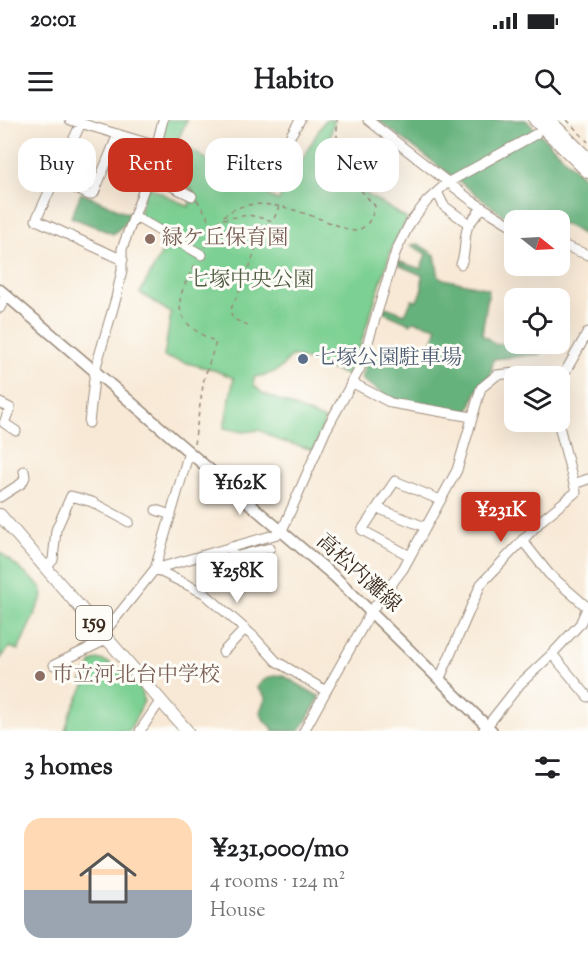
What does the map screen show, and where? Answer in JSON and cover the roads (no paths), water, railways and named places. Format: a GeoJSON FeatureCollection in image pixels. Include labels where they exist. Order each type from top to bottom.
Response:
{"type":"FeatureCollection","features":[{"type":"Feature","properties":{"kind":"highway"},"geometry":{"type":"LineString","coordinates":[[535,120],[588,172]]}},
{"type":"Feature","properties":{"kind":"highway"},"geometry":{"type":"LineString","coordinates":[[559,120],[588,159]]}},
{"type":"Feature","properties":{"kind":"highway","name":"159"},"geometry":{"type":"LineString","coordinates":[[0,515],[187,731]]}},
{"type":"Feature","properties":{"kind":"main road","name":"高松内灘線"},"geometry":{"type":"LineString","coordinates":[[3,292],[372,610],[488,729]]}},
{"type":"Feature","properties":{"kind":"street"},"geometry":{"type":"LineString","coordinates":[[70,120],[131,138]]}},
{"type":"Feature","properties":{"kind":"street"},"geometry":{"type":"LineString","coordinates":[[159,138],[163,120]]}},
{"type":"Feature","properties":{"kind":"street"},"geometry":{"type":"LineString","coordinates":[[289,138],[300,120]]}},
{"type":"Feature","properties":{"kind":"street"},"geometry":{"type":"LineString","coordinates":[[368,120],[447,183],[504,221]]}},
{"type":"Feature","properties":{"kind":"street"},"geometry":{"type":"LineString","coordinates":[[74,138],[81,123]]}},
{"type":"Feature","properties":{"kind":"street"},"geometry":{"type":"LineString","coordinates":[[96,188],[118,134]]}},
{"type":"Feature","properties":{"kind":"street"},"geometry":{"type":"LineString","coordinates":[[155,569],[281,533],[351,382],[360,368],[396,251],[410,223],[447,183],[536,134]]}},
{"type":"Feature","properties":{"kind":"street"},"geometry":{"type":"LineString","coordinates":[[49,192],[36,220],[123,260]]}},
{"type":"Feature","properties":{"kind":"street"},"geometry":{"type":"LineString","coordinates":[[89,423],[95,370],[116,298],[123,260],[122,249],[142,192]]}},
{"type":"Feature","properties":{"kind":"street"},"geometry":{"type":"LineString","coordinates":[[184,192],[192,196]]}},
{"type":"Feature","properties":{"kind":"street"},"geometry":{"type":"LineString","coordinates":[[437,192],[444,206],[469,224]]}},
{"type":"Feature","properties":{"kind":"street"},"geometry":{"type":"LineString","coordinates":[[461,264],[466,250],[465,230],[482,208]]}},
{"type":"Feature","properties":{"kind":"street"},"geometry":{"type":"LineString","coordinates":[[134,216],[202,255]]}},
{"type":"Feature","properties":{"kind":"street"},"geometry":{"type":"LineString","coordinates":[[570,248],[588,255]]}},
{"type":"Feature","properties":{"kind":"street"},"geometry":{"type":"LineString","coordinates":[[0,308],[3,292]]}},
{"type":"Feature","properties":{"kind":"street"},"geometry":{"type":"LineString","coordinates":[[568,366],[588,332]]}},
{"type":"Feature","properties":{"kind":"street"},"geometry":{"type":"LineString","coordinates":[[304,731],[372,610],[410,556],[457,470],[481,388],[497,375],[504,374]]}},
{"type":"Feature","properties":{"kind":"street"},"geometry":{"type":"LineString","coordinates":[[351,382],[391,403],[472,417]]}},
{"type":"Feature","properties":{"kind":"street"},"geometry":{"type":"LineString","coordinates":[[0,403],[10,408],[4,423],[16,431]]}},
{"type":"Feature","properties":{"kind":"street"},"geometry":{"type":"LineString","coordinates":[[440,678],[481,584],[522,540],[576,492],[561,432]]}},
{"type":"Feature","properties":{"kind":"street"},"geometry":{"type":"LineString","coordinates":[[54,665],[105,636],[155,569],[189,452]]}},
{"type":"Feature","properties":{"kind":"street"},"geometry":{"type":"LineString","coordinates":[[0,497],[22,483],[25,477],[24,471]]}},
{"type":"Feature","properties":{"kind":"street"},"geometry":{"type":"LineString","coordinates":[[574,484],[588,479]]}},
{"type":"Feature","properties":{"kind":"street"},"geometry":{"type":"LineString","coordinates":[[410,556],[362,531],[395,481],[440,500]]}},
{"type":"Feature","properties":{"kind":"street"},"geometry":{"type":"LineString","coordinates":[[46,568],[53,560],[56,530],[71,496],[92,502],[129,522]]}},
{"type":"Feature","properties":{"kind":"street"},"geometry":{"type":"LineString","coordinates":[[377,508],[426,527]]}},
{"type":"Feature","properties":{"kind":"street"},"geometry":{"type":"LineString","coordinates":[[156,510],[171,515]]}},
{"type":"Feature","properties":{"kind":"street"},"geometry":{"type":"LineString","coordinates":[[488,729],[520,684],[580,624],[587,607],[549,574],[522,540]]}},
{"type":"Feature","properties":{"kind":"street"},"geometry":{"type":"LineString","coordinates":[[231,547],[234,557],[270,548]]}},
{"type":"Feature","properties":{"kind":"street"},"geometry":{"type":"LineString","coordinates":[[155,569],[204,593],[245,629],[276,661],[326,691]]}},
{"type":"Feature","properties":{"kind":"street"},"geometry":{"type":"LineString","coordinates":[[223,652],[245,629]]}},
{"type":"Feature","properties":{"kind":"street"},"geometry":{"type":"LineString","coordinates":[[552,654],[588,697]]}},
{"type":"Feature","properties":{"kind":"street"},"geometry":{"type":"LineString","coordinates":[[140,731],[161,700]]}},
{"type":"Feature","properties":{"kind":"place","name":"緑ケ丘保育園"},"geometry":{"type":"Point","coordinates":[150,239]}},
{"type":"Feature","properties":{"kind":"place","name":"七塚公園駐車場"},"geometry":{"type":"Point","coordinates":[303,359]}},
{"type":"Feature","properties":{"kind":"place","name":"市立河北台中学校"},"geometry":{"type":"Point","coordinates":[40,676]}},
{"type":"Feature","properties":{"kind":"park label","name":"七塚中央公園"},"geometry":{"type":"Point","coordinates":[251,281]}}]}
